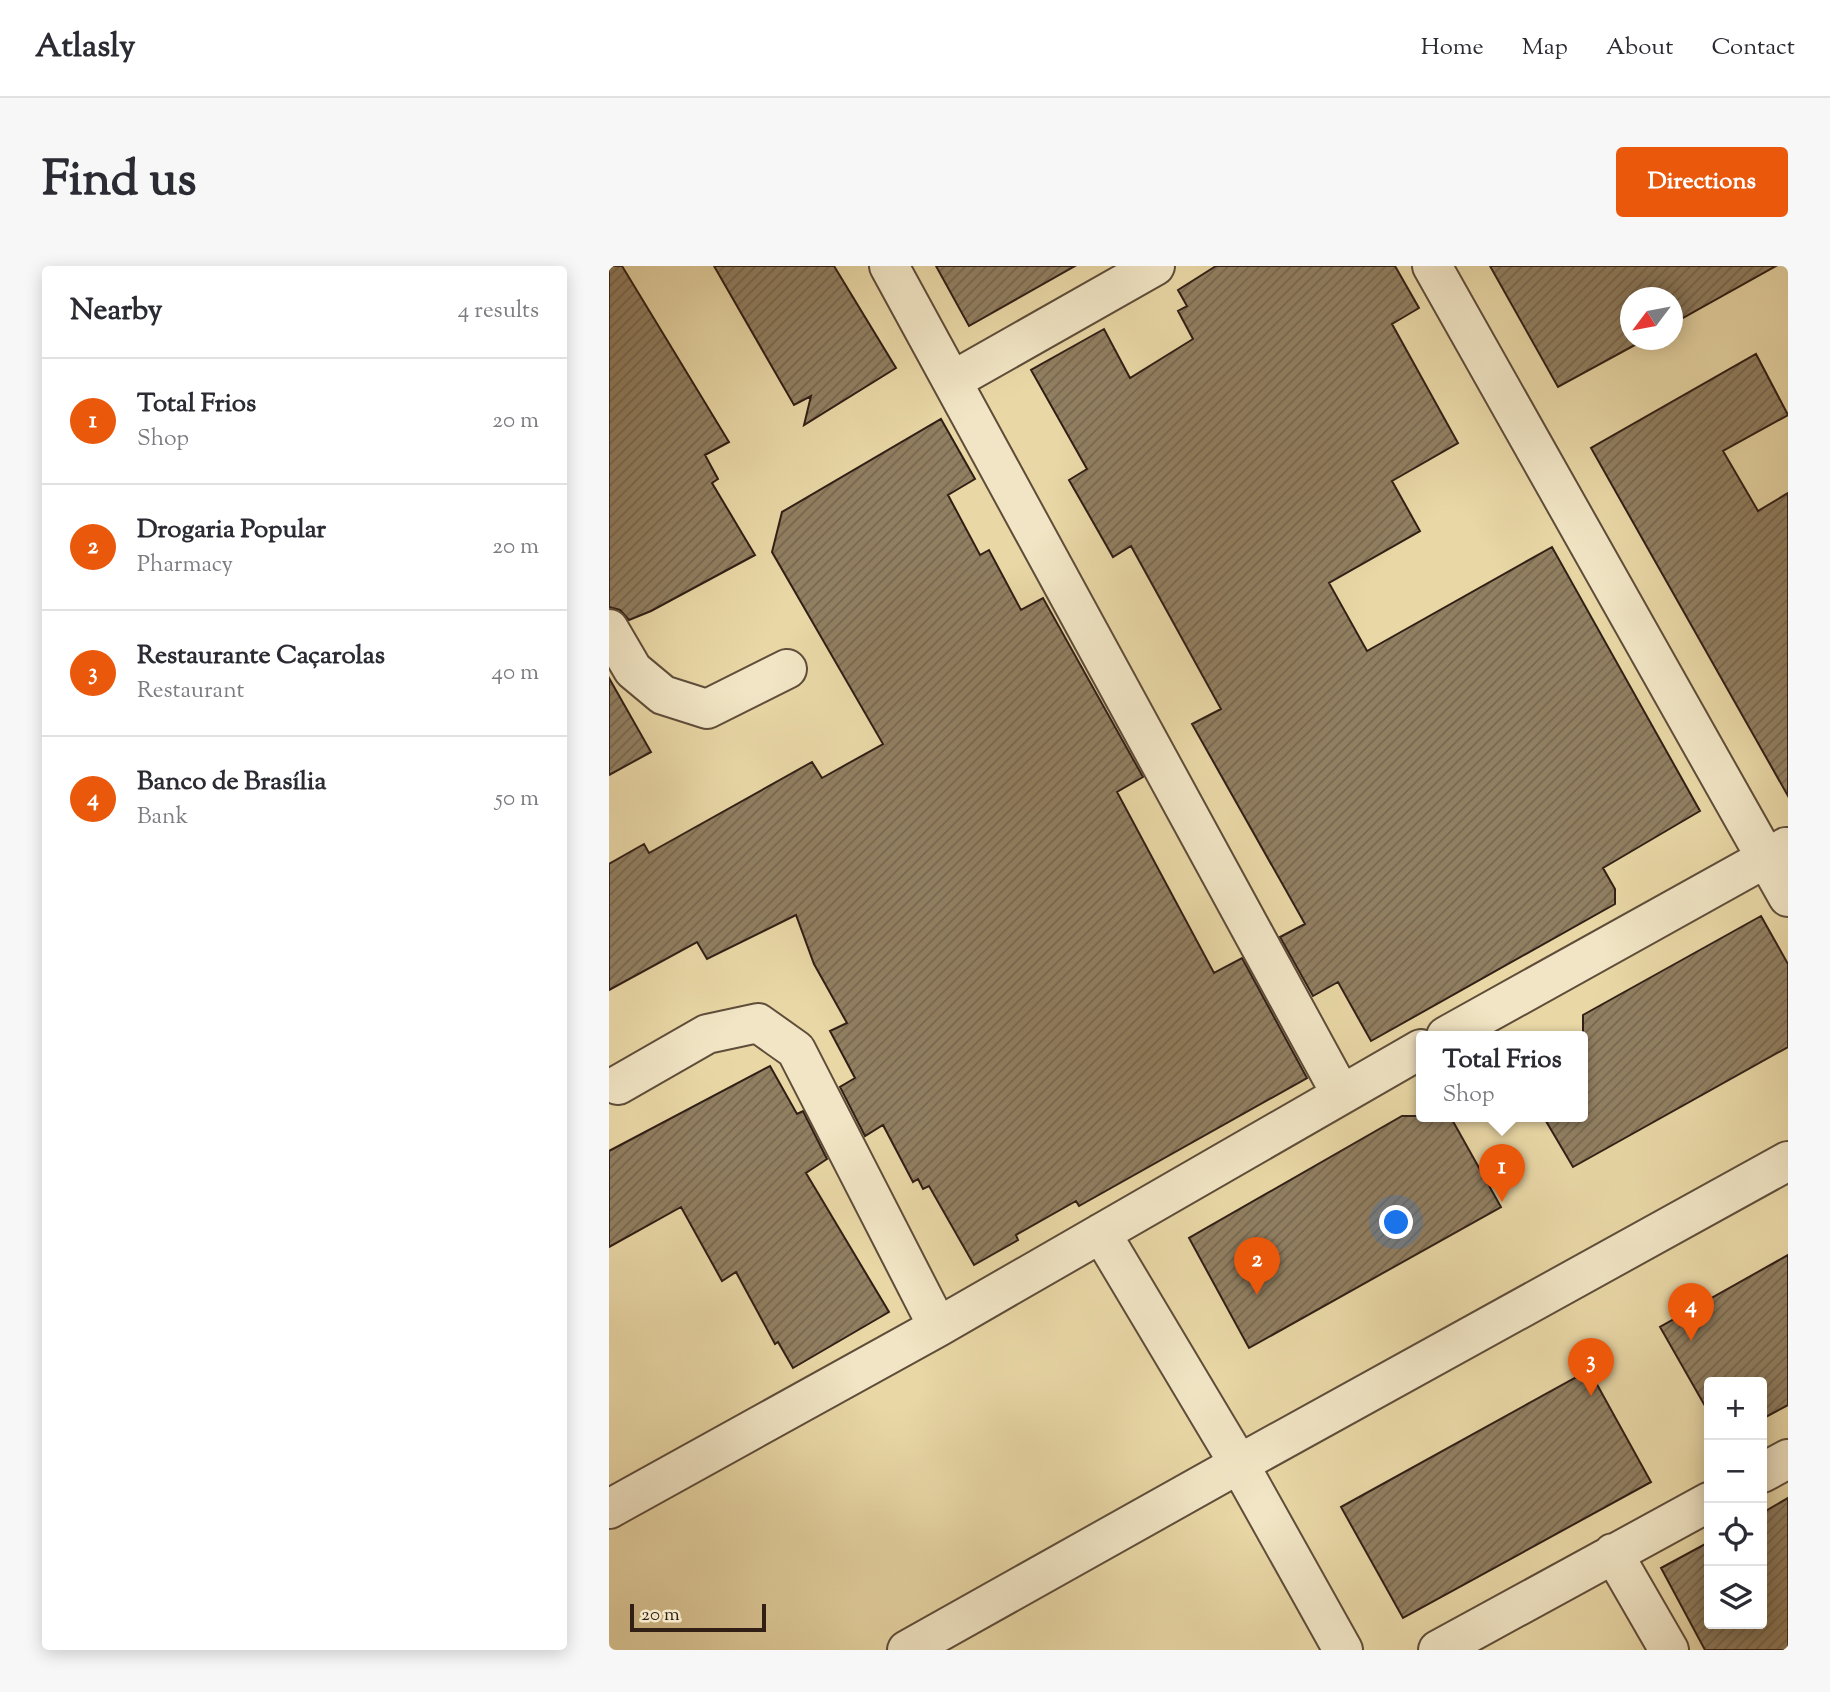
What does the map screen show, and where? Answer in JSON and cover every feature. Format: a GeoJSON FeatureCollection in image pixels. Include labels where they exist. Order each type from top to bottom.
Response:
{"type":"FeatureCollection","features":[{"type":"Feature","properties":{"kind":"street"},"geometry":{"type":"LineString","coordinates":[[889,266],[1341,1094]]}},
{"type":"Feature","properties":{"kind":"street"},"geometry":{"type":"LineString","coordinates":[[953,381],[1155,266]]}},
{"type":"Feature","properties":{"kind":"street"},"geometry":{"type":"LineString","coordinates":[[1432,266],[1777,852],[1788,897]]}},
{"type":"Feature","properties":{"kind":"street"},"geometry":{"type":"LineString","coordinates":[[609,629],[633,670],[663,695],[707,709],[787,668]]}},
{"type":"Feature","properties":{"kind":"street"},"geometry":{"type":"LineString","coordinates":[[1455,1031],[1777,852]]}},
{"type":"Feature","properties":{"kind":"street"},"geometry":{"type":"LineString","coordinates":[[618,1085],[707,1034],[758,1023],[796,1050],[938,1328]]}},
{"type":"Feature","properties":{"kind":"street"},"geometry":{"type":"LineString","coordinates":[[609,1509],[938,1328],[1416,1052]]}},
{"type":"Feature","properties":{"kind":"street"},"geometry":{"type":"LineString","coordinates":[[907,1650],[1788,1161]]}},
{"type":"Feature","properties":{"kind":"street"},"geometry":{"type":"LineString","coordinates":[[1101,1233],[1238,1464],[1343,1650]]}},
{"type":"Feature","properties":{"kind":"street"},"geometry":{"type":"LineString","coordinates":[[1767,1470],[1788,1459]]}},
{"type":"Feature","properties":{"kind":"street"},"geometry":{"type":"LineString","coordinates":[[1438,1650],[1707,1503]]}},
{"type":"Feature","properties":{"kind":"street"},"geometry":{"type":"LineString","coordinates":[[1613,1553],[1669,1650]]}},
{"type":"Feature","properties":{"kind":"building"},"geometry":{"type":"Polygon","coordinates":[[[609,266],[622,266],[729,442],[705,455],[718,479],[712,483],[755,555],[629,620],[620,610],[609,607],[609,266]]]}},
{"type":"Feature","properties":{"kind":"building"},"geometry":{"type":"Polygon","coordinates":[[[714,266],[834,266],[896,368],[804,425],[811,396],[794,405],[714,266]]]}},
{"type":"Feature","properties":{"kind":"building"},"geometry":{"type":"Polygon","coordinates":[[[936,266],[1075,266],[969,326],[936,266]]]}},
{"type":"Feature","properties":{"kind":"building"},"geometry":{"type":"Polygon","coordinates":[[[1216,266],[1395,266],[1419,308],[1392,324],[1458,443],[1392,481],[1420,531],[1329,583],[1367,651],[1552,547],[1700,811],[1603,868],[1615,889],[1615,904],[1371,1041],[1338,982],[1313,996],[1280,937],[1305,924],[1192,724],[1221,709],[1131,546],[1113,557],[1069,480],[1087,469],[1031,370],[1104,329],[1130,378],[1193,339],[1178,311],[1187,306],[1178,290],[1216,266]]]}},
{"type":"Feature","properties":{"kind":"building"},"geometry":{"type":"Polygon","coordinates":[[[1490,266],[1776,266],[1683,318],[1683,287],[1620,287],[1620,350],[1626,350],[1558,387],[1490,266]]]}},
{"type":"Feature","properties":{"kind":"building"},"geometry":{"type":"Polygon","coordinates":[[[1756,354],[1788,415],[1723,451],[1758,511],[1788,493],[1788,796],[1591,448],[1756,354]]]}},
{"type":"Feature","properties":{"kind":"building"},"geometry":{"type":"Polygon","coordinates":[[[941,419],[975,479],[948,495],[980,555],[989,550],[1021,610],[1043,598],[1143,777],[1117,792],[1214,973],[1242,958],[1307,1078],[1079,1206],[1076,1201],[1016,1235],[1018,1240],[974,1265],[929,1186],[923,1189],[918,1179],[913,1182],[883,1125],[865,1136],[840,1087],[855,1078],[830,1031],[847,1023],[814,964],[796,915],[707,959],[697,942],[609,990],[609,864],[644,844],[649,853],[812,762],[822,778],[883,744],[772,552],[782,512],[941,419]]]}},
{"type":"Feature","properties":{"kind":"building"},"geometry":{"type":"Polygon","coordinates":[[[609,678],[651,752],[609,775],[609,678]]]}},
{"type":"Feature","properties":{"kind":"building"},"geometry":{"type":"Polygon","coordinates":[[[1761,916],[1788,964],[1788,1047],[1573,1167],[1547,1122],[1588,1122],[1588,1031],[1583,1031],[1583,1015],[1761,916]]]}},
{"type":"Feature","properties":{"kind":"building"},"geometry":{"type":"Polygon","coordinates":[[[770,1066],[797,1114],[803,1111],[827,1159],[806,1173],[889,1312],[793,1368],[778,1342],[775,1344],[736,1272],[722,1281],[681,1207],[609,1247],[609,1151],[770,1066]]]}},
{"type":"Feature","properties":{"kind":"building"},"geometry":{"type":"Polygon","coordinates":[[[1402,1116],[1416,1116],[1416,1122],[1453,1122],[1501,1207],[1249,1348],[1189,1238],[1402,1116]]]}},
{"type":"Feature","properties":{"kind":"building"},"geometry":{"type":"Polygon","coordinates":[[[1788,1255],[1788,1405],[1767,1416],[1767,1377],[1704,1377],[1704,1404],[1660,1327],[1788,1255]]]}},
{"type":"Feature","properties":{"kind":"building"},"geometry":{"type":"Polygon","coordinates":[[[1589,1370],[1651,1482],[1403,1618],[1341,1507],[1589,1370]]]}},
{"type":"Feature","properties":{"kind":"building"},"geometry":{"type":"Polygon","coordinates":[[[1788,1498],[1788,1650],[1705,1650],[1661,1568],[1704,1545],[1704,1629],[1767,1629],[1767,1510],[1788,1498]]]}},
{"type":"Feature","properties":{"kind":"place","name":"Total Frios"},"geometry":{"type":"Point","coordinates":[1502,1202]}},
{"type":"Feature","properties":{"kind":"place","name":"Drogaria Popular"},"geometry":{"type":"Point","coordinates":[1257,1295]}},
{"type":"Feature","properties":{"kind":"place","name":"Banco de Brasília"},"geometry":{"type":"Point","coordinates":[1691,1341]}},
{"type":"Feature","properties":{"kind":"place","name":"Restaurante Caçarolas"},"geometry":{"type":"Point","coordinates":[1591,1396]}}]}
